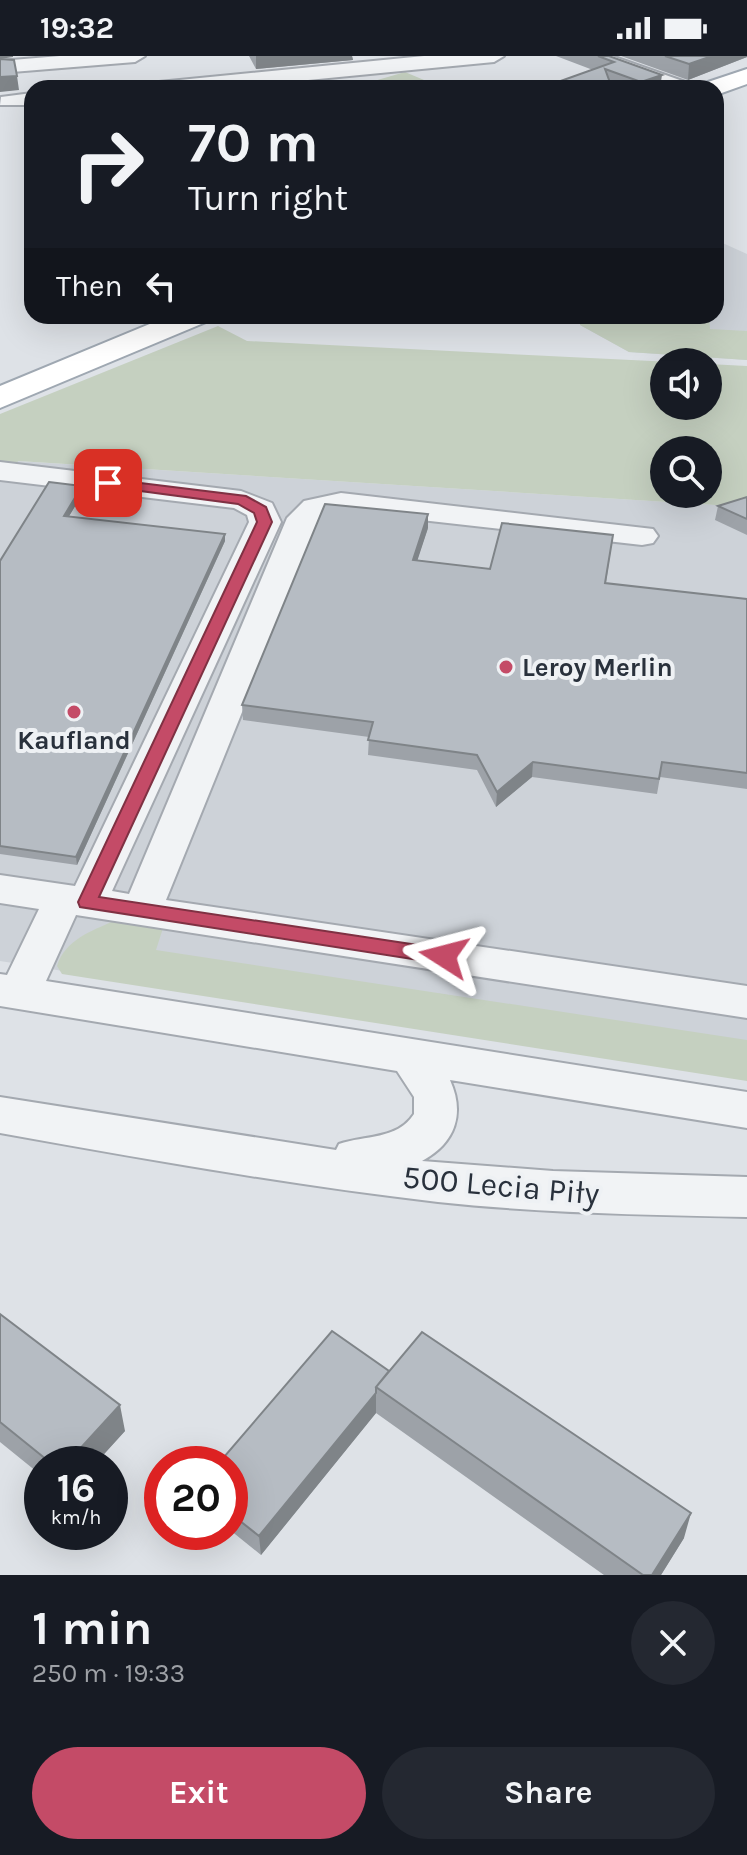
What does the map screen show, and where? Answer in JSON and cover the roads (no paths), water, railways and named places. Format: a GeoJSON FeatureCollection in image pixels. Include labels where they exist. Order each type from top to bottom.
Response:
{"type":"FeatureCollection","features":[{"type":"Feature","properties":{"kind":"main road"},"geometry":{"type":"LineString","coordinates":[[724,84],[747,76]]}},
{"type":"Feature","properties":{"kind":"main road"},"geometry":{"type":"LineString","coordinates":[[724,101],[747,92]]}},
{"type":"Feature","properties":{"kind":"main road"},"geometry":{"type":"LineString","coordinates":[[0,375],[126,324]]}},
{"type":"Feature","properties":{"kind":"main road"},"geometry":{"type":"LineString","coordinates":[[0,398],[176,324]]}},
{"type":"Feature","properties":{"kind":"street"},"geometry":{"type":"LineString","coordinates":[[0,59],[40,56]]}},
{"type":"Feature","properties":{"kind":"street"},"geometry":{"type":"LineString","coordinates":[[0,67],[135,56]]}},
{"type":"Feature","properties":{"kind":"street"},"geometry":{"type":"LineString","coordinates":[[237,80],[268,74],[494,56]]}},
{"type":"Feature","properties":{"kind":"street"},"geometry":{"type":"LineString","coordinates":[[593,56],[661,80]]}},
{"type":"Feature","properties":{"kind":"street"},"geometry":{"type":"LineString","coordinates":[[8,101],[24,100]]}},
{"type":"Feature","properties":{"kind":"street"},"geometry":{"type":"LineString","coordinates":[[0,471],[241,500],[261,510],[265,522],[76,900],[9,992],[747,1110]]}},
{"type":"Feature","properties":{"kind":"street"},"geometry":{"type":"LineString","coordinates":[[142,910],[302,518],[309,510],[325,503],[341,502],[642,536]]}},
{"type":"Feature","properties":{"kind":"street"},"geometry":{"type":"LineString","coordinates":[[0,889],[747,1002]]}},
{"type":"Feature","properties":{"kind":"street","name":"500 Lecia Piły"},"geometry":{"type":"LineString","coordinates":[[256,1159],[379,1157],[402,1152],[420,1140],[435,1120],[438,1095],[426,1073],[410,1056]]}},
{"type":"Feature","properties":{"kind":"street","name":"500 Lecia Piły"},"geometry":{"type":"LineString","coordinates":[[0,1115],[256,1159],[524,1189],[747,1197]]}},
{"type":"Feature","properties":{"kind":"place","name":"Leroy Merlin"},"geometry":{"type":"Point","coordinates":[506,667]}},
{"type":"Feature","properties":{"kind":"place","name":"Kaufland"},"geometry":{"type":"Point","coordinates":[74,712]}}]}
